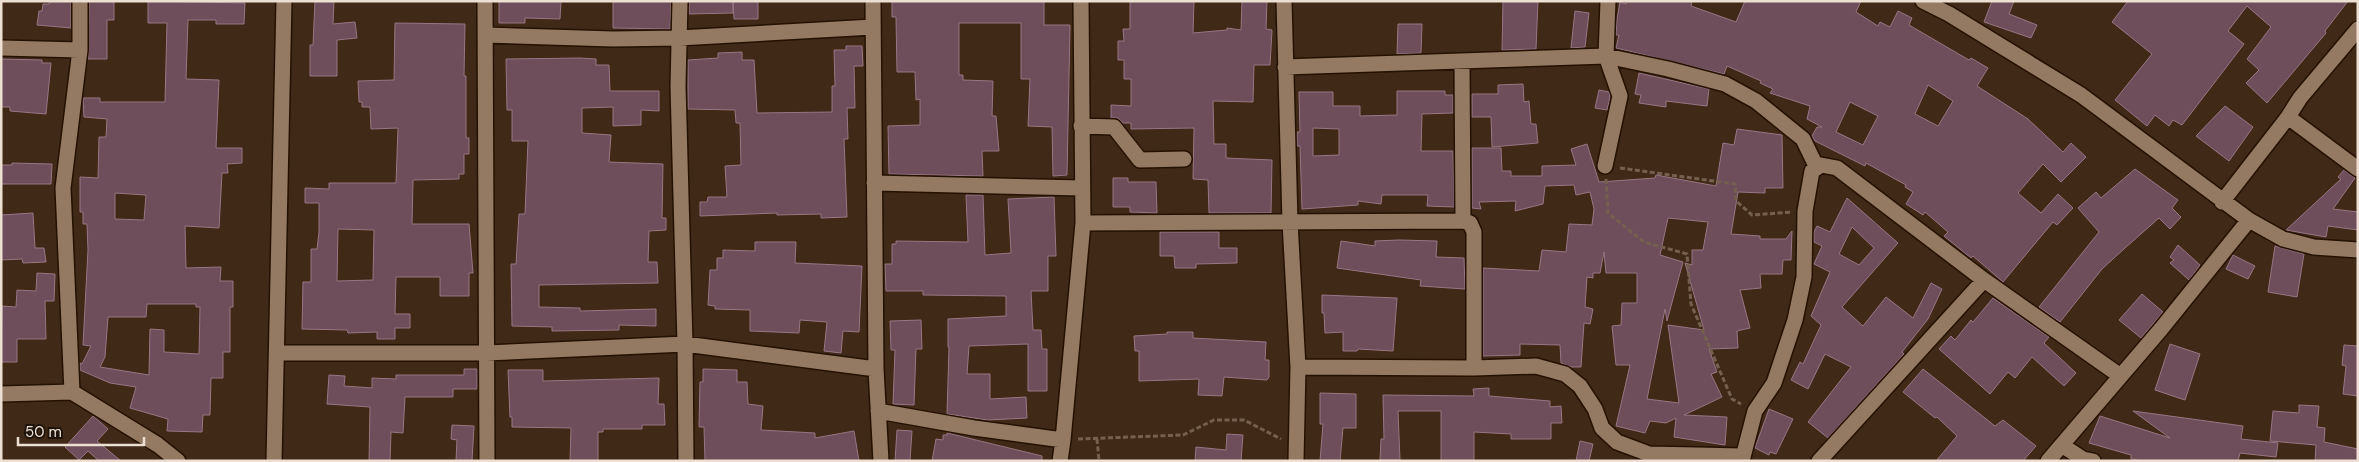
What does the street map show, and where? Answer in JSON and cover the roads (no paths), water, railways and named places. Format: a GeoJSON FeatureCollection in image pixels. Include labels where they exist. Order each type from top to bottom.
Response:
{"type":"FeatureCollection","features":[{"type":"Feature","properties":{"kind":"street"},"geometry":{"type":"LineString","coordinates":[[72,392],[63,188],[80,50],[80,1]]}},
{"type":"Feature","properties":{"kind":"street"},"geometry":{"type":"LineString","coordinates":[[274,461],[284,1]]}},
{"type":"Feature","properties":{"kind":"street"},"geometry":{"type":"LineString","coordinates":[[484,1],[486,461]]}},
{"type":"Feature","properties":{"kind":"street"},"geometry":{"type":"LineString","coordinates":[[680,1],[678,86],[686,461]]}},
{"type":"Feature","properties":{"kind":"street"},"geometry":{"type":"LineString","coordinates":[[873,1],[876,369],[881,461]]}},
{"type":"Feature","properties":{"kind":"street"},"geometry":{"type":"LineString","coordinates":[[1060,461],[1082,224],[1081,1]]}},
{"type":"Feature","properties":{"kind":"street"},"geometry":{"type":"LineString","coordinates":[[1284,1],[1290,222],[1298,367],[1296,454]]}},
{"type":"Feature","properties":{"kind":"street"},"geometry":{"type":"LineString","coordinates":[[1605,166],[1620,96],[1606,56],[1608,1]]}},
{"type":"Feature","properties":{"kind":"street"},"geometry":{"type":"LineString","coordinates":[[1923,1],[1950,8],[2082,95],[2222,202],[2249,220],[2283,239],[2314,247],[2358,250]]}},
{"type":"Feature","properties":{"kind":"street"},"geometry":{"type":"LineString","coordinates":[[485,35],[613,39],[679,38],[873,27]]}},
{"type":"Feature","properties":{"kind":"street"},"geometry":{"type":"LineString","coordinates":[[2222,202],[2288,117],[2300,98],[2358,29]]}},
{"type":"Feature","properties":{"kind":"street"},"geometry":{"type":"LineString","coordinates":[[1,48],[80,50]]}},
{"type":"Feature","properties":{"kind":"street"},"geometry":{"type":"LineString","coordinates":[[1285,68],[1606,56],[1668,69],[1725,84],[1756,101],[1803,139],[1817,168]]}},
{"type":"Feature","properties":{"kind":"street"},"geometry":{"type":"LineString","coordinates":[[1462,62],[1463,221]]}},
{"type":"Feature","properties":{"kind":"street"},"geometry":{"type":"LineString","coordinates":[[2288,117],[2358,169]]}},
{"type":"Feature","properties":{"kind":"street"},"geometry":{"type":"LineString","coordinates":[[1081,126],[1114,127],[1140,160],[1184,159]]}},
{"type":"Feature","properties":{"kind":"street"},"geometry":{"type":"LineString","coordinates":[[1298,367],[1474,368],[1536,366],[1565,374],[1580,386],[1595,409],[1602,428],[1617,442],[1649,454],[1743,458],[1755,411],[1774,383],[1795,320],[1804,277],[1805,211],[1809,182],[1812,171],[1822,165],[1837,168],[1984,280],[2119,375]]}},
{"type":"Feature","properties":{"kind":"street"},"geometry":{"type":"LineString","coordinates":[[874,184],[1081,188]]}},
{"type":"Feature","properties":{"kind":"street"},"geometry":{"type":"LineString","coordinates":[[2048,461],[2063,446],[2119,375],[2160,329],[2249,220]]}},
{"type":"Feature","properties":{"kind":"street"},"geometry":{"type":"LineString","coordinates":[[1082,224],[1463,221],[1470,223],[1474,232],[1474,368]]}},
{"type":"Feature","properties":{"kind":"street"},"geometry":{"type":"LineString","coordinates":[[1819,461],[1984,280]]}},
{"type":"Feature","properties":{"kind":"street"},"geometry":{"type":"LineString","coordinates":[[277,353],[486,353],[685,344],[876,369]]}},
{"type":"Feature","properties":{"kind":"street"},"geometry":{"type":"LineString","coordinates":[[1,394],[72,392],[158,445],[178,461]]}},
{"type":"Feature","properties":{"kind":"street"},"geometry":{"type":"LineString","coordinates":[[878,411],[974,428],[1063,440]]}},
{"type":"Feature","properties":{"kind":"street"},"geometry":{"type":"LineString","coordinates":[[2063,446],[2083,459],[2093,461]]}}]}
